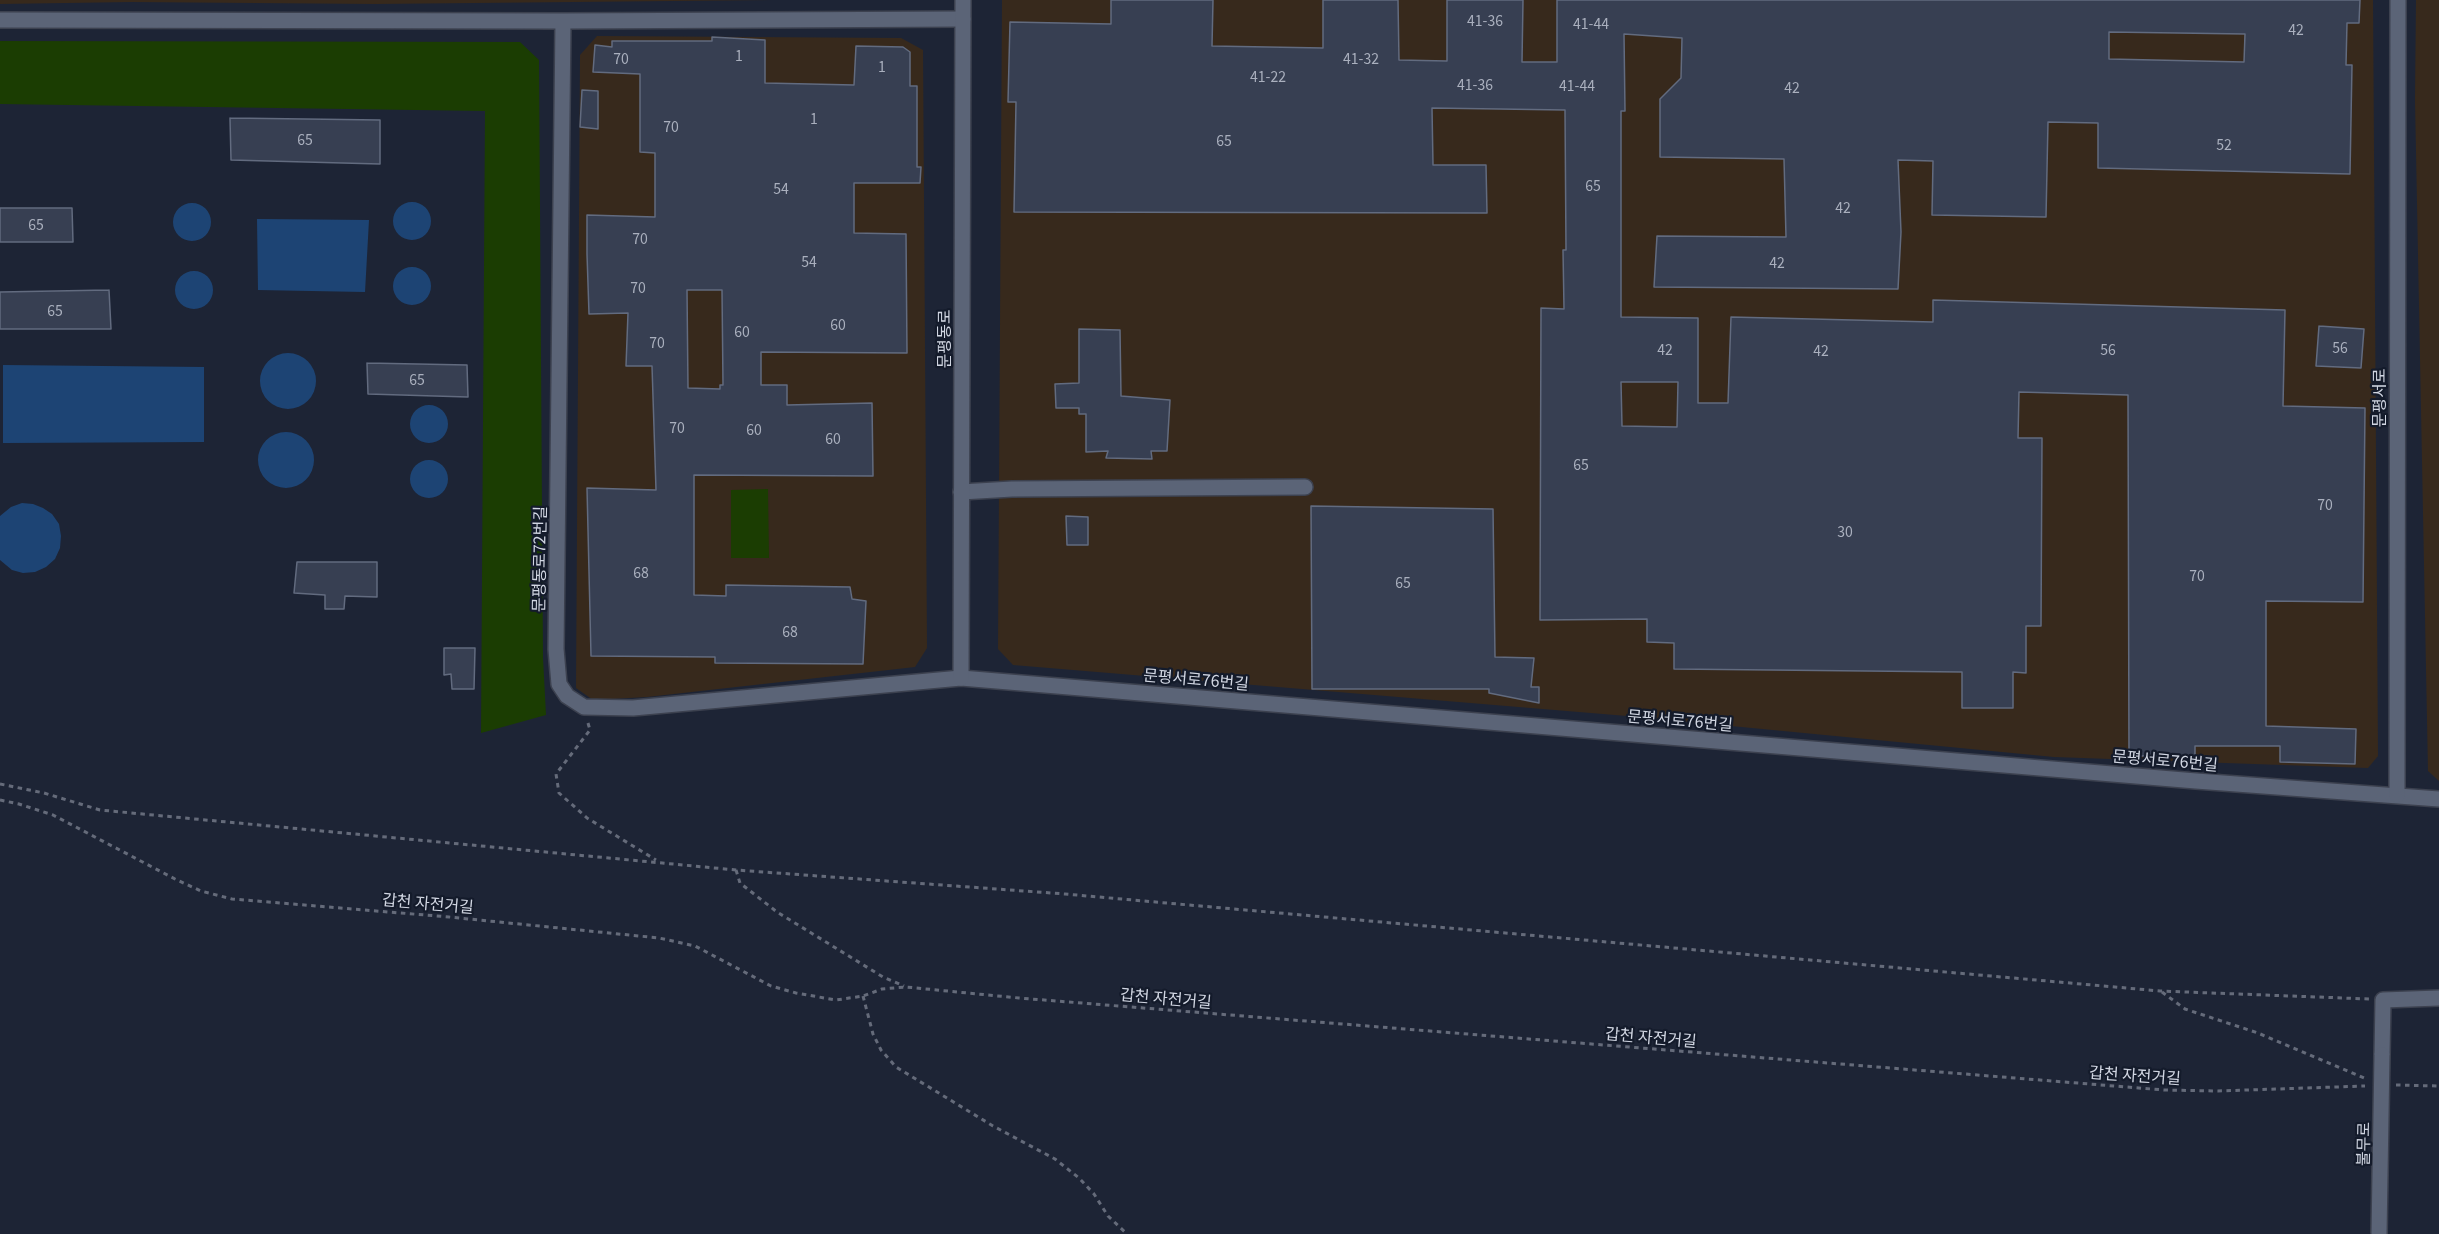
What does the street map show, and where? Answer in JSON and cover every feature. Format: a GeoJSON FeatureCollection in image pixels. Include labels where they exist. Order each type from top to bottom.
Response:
{"type":"FeatureCollection","features":[{"type":"Feature","properties":{"kind":"street","name":"문평동로"},"geometry":{"type":"LineString","coordinates":[[961,678],[963,0]]}},
{"type":"Feature","properties":{"kind":"street","name":"문평서로"},"geometry":{"type":"LineString","coordinates":[[2397,795],[2398,0]]}},
{"type":"Feature","properties":{"kind":"street"},"geometry":{"type":"LineString","coordinates":[[0,20],[963,19]]}},
{"type":"Feature","properties":{"kind":"street","name":"문평동로72번길"},"geometry":{"type":"LineString","coordinates":[[563,21],[556,649],[559,684],[567,696],[584,706]]}},
{"type":"Feature","properties":{"kind":"street"},"geometry":{"type":"LineString","coordinates":[[961,492],[1024,489],[1305,488]]}},
{"type":"Feature","properties":{"kind":"street"},"geometry":{"type":"LineString","coordinates":[[584,706],[633,708],[961,678]]}},
{"type":"Feature","properties":{"kind":"street","name":"문평서로76번길"},"geometry":{"type":"LineString","coordinates":[[961,678],[2196,781],[2439,799]]}},
{"type":"Feature","properties":{"kind":"street"},"geometry":{"type":"LineString","coordinates":[[2383,1000],[2439,998]]}},
{"type":"Feature","properties":{"kind":"street","name":"불무로"},"geometry":{"type":"LineString","coordinates":[[2379,1234],[2383,1000]]}},
{"type":"Feature","properties":{"kind":"path"},"geometry":{"type":"LineString","coordinates":[[584,706],[590,730],[556,774],[559,793],[587,818],[658,861]]}},
{"type":"Feature","properties":{"kind":"path"},"geometry":{"type":"LineString","coordinates":[[0,784],[44,792],[100,810],[736,870],[1065,894],[2160,991],[2383,1000]]}},
{"type":"Feature","properties":{"kind":"path","name":"갑천 자전거길"},"geometry":{"type":"LineString","coordinates":[[0,800],[53,815],[174,879],[201,891],[232,899],[449,917],[659,938],[695,946],[748,976],[771,986],[836,1000],[862,996],[882,989],[906,987],[1018,998],[2164,1090],[2218,1091],[2368,1085]]}},
{"type":"Feature","properties":{"kind":"path"},"geometry":{"type":"LineString","coordinates":[[736,870],[740,883],[777,912],[883,977],[906,987]]}},
{"type":"Feature","properties":{"kind":"path"},"geometry":{"type":"LineString","coordinates":[[2160,991],[2185,1009],[2258,1033],[2370,1080]]}},
{"type":"Feature","properties":{"kind":"path"},"geometry":{"type":"LineString","coordinates":[[862,996],[873,1034],[881,1050],[896,1067],[993,1126],[1055,1159],[1094,1194],[1108,1216],[1127,1234]]}},
{"type":"Feature","properties":{"kind":"path"},"geometry":{"type":"LineString","coordinates":[[2392,1085],[2439,1086]]}},
{"type":"Feature","properties":{"kind":"shaded area"},"geometry":{"type":"Polygon","coordinates":[[[0,0],[772,0],[375,4],[131,2],[0,4],[0,0]]]}},
{"type":"Feature","properties":{"kind":"shaded area"},"geometry":{"type":"Polygon","coordinates":[[[1002,0],[2373,0],[2378,756],[2368,768],[2054,757],[1627,716],[1013,665],[998,649],[1002,0]]]}},
{"type":"Feature","properties":{"kind":"shaded area"},"geometry":{"type":"Polygon","coordinates":[[[2416,0],[2439,0],[2439,781],[2428,771],[2415,100],[2416,0]]]}},
{"type":"Feature","properties":{"kind":"shaded area"},"geometry":{"type":"Polygon","coordinates":[[[597,36],[901,38],[923,50],[927,648],[915,667],[647,697],[593,700],[576,688],[580,55],[597,36]]]}},
{"type":"Feature","properties":{"kind":"green space"},"geometry":{"type":"Polygon","coordinates":[[[0,41],[520,42],[539,60],[543,658],[546,715],[481,733],[485,111],[0,104],[0,41]]]}},
{"type":"Feature","properties":{"kind":"green space"},"geometry":{"type":"Polygon","coordinates":[[[768,489],[769,558],[731,558],[731,490],[768,489]]]}},
{"type":"Feature","properties":{"kind":"water"},"geometry":{"type":"Polygon","coordinates":[[[412,202],[425,208],[431,221],[425,234],[412,240],[399,234],[393,221],[399,208],[412,202]]]}},
{"type":"Feature","properties":{"kind":"water"},"geometry":{"type":"Polygon","coordinates":[[[192,203],[205,209],[211,222],[205,235],[192,241],[179,235],[173,222],[179,209],[192,203]]]}},
{"type":"Feature","properties":{"kind":"water"},"geometry":{"type":"Polygon","coordinates":[[[257,219],[369,220],[365,292],[258,290],[257,219]]]}},
{"type":"Feature","properties":{"kind":"water"},"geometry":{"type":"Polygon","coordinates":[[[412,267],[425,273],[431,286],[425,299],[412,305],[399,299],[393,286],[399,273],[412,267]]]}},
{"type":"Feature","properties":{"kind":"water"},"geometry":{"type":"Polygon","coordinates":[[[194,271],[207,277],[213,290],[207,303],[194,309],[181,303],[175,290],[181,277],[194,271]]]}},
{"type":"Feature","properties":{"kind":"water"},"geometry":{"type":"Polygon","coordinates":[[[283,353],[293,353],[308,361],[314,370],[316,381],[314,392],[308,401],[293,409],[283,409],[272,404],[265,397],[260,386],[260,376],[265,365],[272,358],[283,353]]]}},
{"type":"Feature","properties":{"kind":"water"},"geometry":{"type":"Polygon","coordinates":[[[3,365],[204,367],[204,442],[3,443],[3,365]]]}},
{"type":"Feature","properties":{"kind":"water"},"geometry":{"type":"Polygon","coordinates":[[[429,405],[442,411],[448,424],[442,437],[429,443],[416,437],[410,424],[416,411],[429,405]]]}},
{"type":"Feature","properties":{"kind":"water"},"geometry":{"type":"Polygon","coordinates":[[[281,432],[291,432],[306,440],[312,449],[314,460],[312,471],[306,480],[291,488],[281,488],[270,483],[263,476],[258,465],[258,455],[263,444],[270,437],[281,432]]]}},
{"type":"Feature","properties":{"kind":"water"},"geometry":{"type":"Polygon","coordinates":[[[429,460],[442,466],[448,479],[442,492],[429,498],[416,492],[410,479],[416,466],[429,460]]]}},
{"type":"Feature","properties":{"kind":"water"},"geometry":{"type":"Polygon","coordinates":[[[22,503],[43,508],[52,514],[59,524],[60,548],[55,559],[46,567],[35,572],[23,573],[12,570],[0,560],[0,516],[11,507],[22,503]]]}},
{"type":"Feature","properties":{"kind":"building"},"geometry":{"type":"Polygon","coordinates":[[[1111,0],[1213,0],[1212,46],[1323,48],[1323,0],[1398,0],[1399,60],[1447,61],[1447,0],[1523,0],[1522,62],[1557,62],[1557,0],[2360,0],[2359,23],[2347,23],[2346,65],[2352,65],[2350,174],[2098,168],[2098,123],[2048,122],[2046,217],[1932,215],[1933,161],[1898,160],[1901,232],[1898,289],[1654,287],[1657,236],[1786,237],[1784,159],[1660,157],[1660,99],[1681,78],[1682,38],[1624,34],[1625,111],[1621,111],[1621,317],[1698,318],[1698,403],[1728,403],[1731,317],[1933,322],[1933,300],[2285,310],[2283,406],[2365,408],[2363,602],[2266,601],[2266,726],[2356,729],[2355,764],[2280,762],[2280,746],[2195,746],[2195,756],[2129,756],[2128,395],[2019,392],[2018,438],[2042,438],[2041,626],[2026,626],[2026,673],[2013,672],[2013,708],[1962,708],[1962,672],[1674,669],[1674,643],[1647,642],[1647,619],[1540,620],[1541,308],[1564,309],[1565,110],[1432,108],[1433,165],[1486,165],[1487,213],[1014,212],[1016,102],[1008,102],[1010,22],[1111,24],[1111,0]],[[2109,32],[2109,59],[2244,62],[2245,34],[2109,32]],[[1621,382],[1622,426],[1677,427],[1678,382],[1621,382]]]}},
{"type":"Feature","properties":{"kind":"building"},"geometry":{"type":"Polygon","coordinates":[[[712,37],[765,40],[765,83],[854,85],[856,46],[903,47],[910,52],[910,86],[917,86],[917,167],[921,167],[920,183],[854,183],[854,233],[906,234],[907,353],[761,352],[761,385],[787,385],[787,405],[872,403],[873,476],[694,475],[694,595],[726,596],[726,585],[850,587],[852,599],[866,601],[863,664],[715,663],[715,657],[591,656],[587,488],[656,490],[652,366],[626,366],[628,313],[589,314],[587,254],[587,215],[655,217],[655,153],[640,152],[640,74],[593,72],[595,45],[612,47],[612,41],[712,41],[712,37]],[[687,290],[688,388],[720,389],[720,385],[723,385],[722,290],[687,290]]]}},
{"type":"Feature","properties":{"kind":"building"},"geometry":{"type":"Polygon","coordinates":[[[582,90],[598,91],[598,129],[580,127],[582,90]]]}},
{"type":"Feature","properties":{"kind":"building"},"geometry":{"type":"Polygon","coordinates":[[[230,118],[380,120],[380,164],[231,160],[230,118]]]}},
{"type":"Feature","properties":{"kind":"building"},"geometry":{"type":"Polygon","coordinates":[[[0,208],[72,208],[73,242],[0,242],[0,208]]]}},
{"type":"Feature","properties":{"kind":"building"},"geometry":{"type":"Polygon","coordinates":[[[109,290],[111,329],[0,329],[0,292],[109,290]]]}},
{"type":"Feature","properties":{"kind":"building"},"geometry":{"type":"Polygon","coordinates":[[[2319,326],[2364,329],[2361,368],[2316,366],[2319,326]]]}},
{"type":"Feature","properties":{"kind":"building"},"geometry":{"type":"Polygon","coordinates":[[[1079,329],[1120,330],[1121,396],[1170,400],[1167,451],[1151,451],[1152,459],[1106,458],[1108,451],[1086,452],[1086,414],[1079,414],[1079,408],[1056,408],[1055,384],[1079,383],[1079,329]]]}},
{"type":"Feature","properties":{"kind":"building"},"geometry":{"type":"Polygon","coordinates":[[[367,363],[467,365],[468,397],[368,394],[367,363]]]}},
{"type":"Feature","properties":{"kind":"building"},"geometry":{"type":"Polygon","coordinates":[[[1311,506],[1493,509],[1495,657],[1534,658],[1531,687],[1539,687],[1539,703],[1489,693],[1489,689],[1312,689],[1311,506]]]}},
{"type":"Feature","properties":{"kind":"building"},"geometry":{"type":"Polygon","coordinates":[[[1066,516],[1088,517],[1088,545],[1067,545],[1066,516]]]}},
{"type":"Feature","properties":{"kind":"building"},"geometry":{"type":"Polygon","coordinates":[[[297,562],[377,562],[377,597],[345,596],[344,609],[325,609],[325,595],[294,593],[297,562]]]}},
{"type":"Feature","properties":{"kind":"building"},"geometry":{"type":"Polygon","coordinates":[[[444,648],[475,648],[474,689],[452,689],[451,674],[444,675],[444,648]]]}}]}
